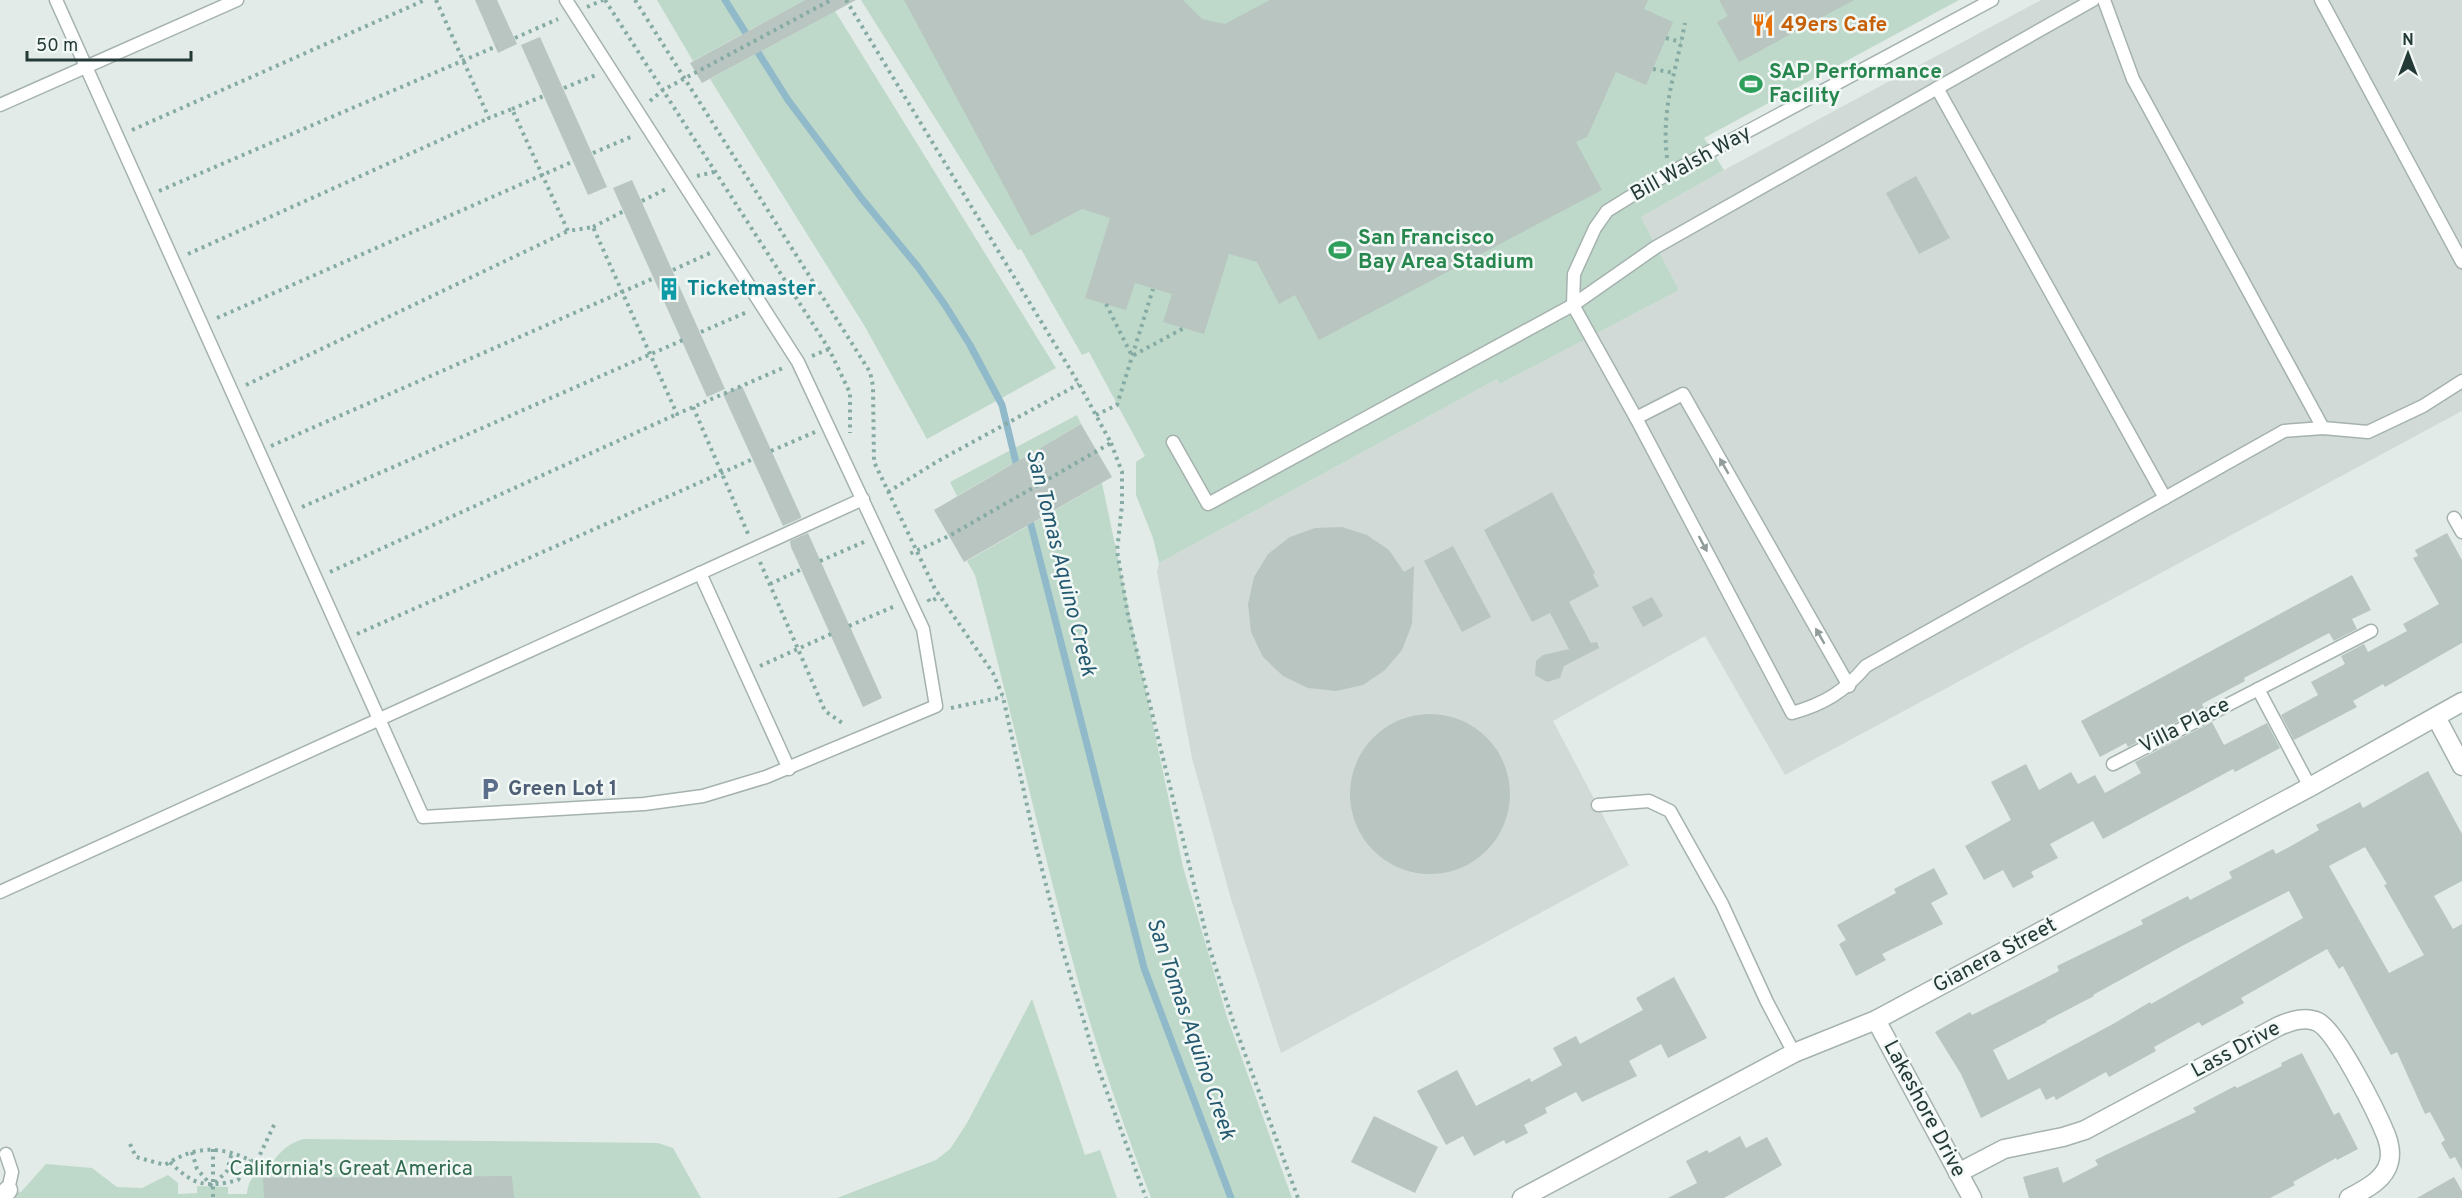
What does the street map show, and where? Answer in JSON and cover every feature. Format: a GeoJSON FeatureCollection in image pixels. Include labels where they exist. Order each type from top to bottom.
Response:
{"type":"FeatureCollection","features":[{"type":"Feature","properties":{"kind":"street","name":"Gianera Street"},"geometry":{"type":"LineString","coordinates":[[1522,1198],[1794,1053],[1876,1020],[2310,787],[2462,702]]}},
{"type":"Feature","properties":{"kind":"street"},"geometry":{"type":"LineString","coordinates":[[2436,717],[2462,766]]}},
{"type":"Feature","properties":{"kind":"street","name":"Lass Drive"},"geometry":{"type":"LineString","coordinates":[[1958,1173],[2004,1149],[2043,1142],[2085,1130],[2279,1026],[2305,1019],[2316,1021],[2333,1035],[2380,1124],[2390,1149],[2389,1162],[2384,1173],[2364,1190],[2349,1198]]}},
{"type":"Feature","properties":{"kind":"street","name":"Lakeshore Drive"},"geometry":{"type":"LineString","coordinates":[[1876,1020],[1972,1198]]}},
{"type":"Feature","properties":{"kind":"lane"},"geometry":{"type":"LineString","coordinates":[[56,0],[423,817],[674,801],[734,788],[789,769],[936,706],[923,629],[798,362],[566,0]]}},
{"type":"Feature","properties":{"kind":"lane"},"geometry":{"type":"LineString","coordinates":[[0,105],[237,0]]}},
{"type":"Feature","properties":{"kind":"lane","name":"Bill Walsh Way"},"geometry":{"type":"LineString","coordinates":[[1573,305],[1574,274],[1595,228],[1607,211],[1972,5],[1992,0]]}},
{"type":"Feature","properties":{"kind":"lane"},"geometry":{"type":"LineString","coordinates":[[1173,442],[1208,504],[1573,305],[1656,247],[2093,0]]}},
{"type":"Feature","properties":{"kind":"lane"},"geometry":{"type":"LineString","coordinates":[[2104,0],[2133,80],[2323,428]]}},
{"type":"Feature","properties":{"kind":"lane"},"geometry":{"type":"LineString","coordinates":[[2320,0],[2462,262]]}},
{"type":"Feature","properties":{"kind":"lane"},"geometry":{"type":"LineString","coordinates":[[1937,88],[2165,498]]}},
{"type":"Feature","properties":{"kind":"lane"},"geometry":{"type":"LineString","coordinates":[[1573,305],[1636,418],[1791,713],[1816,706],[1849,686],[1866,666],[2284,431],[2323,428],[2368,432],[2423,406],[2462,381]]}},
{"type":"Feature","properties":{"kind":"lane"},"geometry":{"type":"LineString","coordinates":[[1636,418],[1683,394],[1849,686]]}},
{"type":"Feature","properties":{"kind":"lane"},"geometry":{"type":"LineString","coordinates":[[0,892],[863,499]]}},
{"type":"Feature","properties":{"kind":"lane"},"geometry":{"type":"LineString","coordinates":[[2454,518],[2462,532]]}},
{"type":"Feature","properties":{"kind":"lane"},"geometry":{"type":"LineString","coordinates":[[700,573],[789,769]]}},
{"type":"Feature","properties":{"kind":"lane","name":"Villa Place"},"geometry":{"type":"LineString","coordinates":[[2113,764],[2371,631]]}},
{"type":"Feature","properties":{"kind":"lane"},"geometry":{"type":"LineString","coordinates":[[2258,689],[2310,787]]}},
{"type":"Feature","properties":{"kind":"lane"},"geometry":{"type":"LineString","coordinates":[[1598,805],[1649,801],[1670,811],[1722,904],[1767,1002],[1794,1053]]}},
{"type":"Feature","properties":{"kind":"lane"},"geometry":{"type":"LineString","coordinates":[[4,1195],[11,1183],[12,1172],[6,1154]]}},
{"type":"Feature","properties":{"kind":"path"},"geometry":{"type":"LineString","coordinates":[[117,136],[425,0]]}},
{"type":"Feature","properties":{"kind":"path"},"geometry":{"type":"LineString","coordinates":[[436,0],[489,118]]}},
{"type":"Feature","properties":{"kind":"path"},"geometry":{"type":"LineString","coordinates":[[605,0],[829,349],[850,393],[850,438]]}},
{"type":"Feature","properties":{"kind":"path"},"geometry":{"type":"LineString","coordinates":[[637,111],[663,90],[830,0]]}},
{"type":"Feature","properties":{"kind":"path"},"geometry":{"type":"LineString","coordinates":[[846,0],[1079,384],[1111,443],[1122,472],[1122,505],[1117,550],[1128,615],[1208,939],[1234,1024],[1298,1198]]}},
{"type":"Feature","properties":{"kind":"path"},"geometry":{"type":"LineString","coordinates":[[1671,173],[1664,132],[1666,108],[1684,23]]}},
{"type":"Feature","properties":{"kind":"path"},"geometry":{"type":"LineString","coordinates":[[1666,38],[1681,42]]}},
{"type":"Feature","properties":{"kind":"path"},"geometry":{"type":"LineString","coordinates":[[145,198],[497,46]]}},
{"type":"Feature","properties":{"kind":"path"},"geometry":{"type":"LineString","coordinates":[[564,88],[611,69]]}},
{"type":"Feature","properties":{"kind":"path"},"geometry":{"type":"LineString","coordinates":[[1653,69],[1674,73]]}},
{"type":"Feature","properties":{"kind":"path"},"geometry":{"type":"LineString","coordinates":[[174,261],[489,118],[546,96]]}},
{"type":"Feature","properties":{"kind":"path"},"geometry":{"type":"LineString","coordinates":[[512,109],[568,231]]}},
{"type":"Feature","properties":{"kind":"path"},"geometry":{"type":"LineString","coordinates":[[593,153],[649,129]]}},
{"type":"Feature","properties":{"kind":"path"},"geometry":{"type":"LineString","coordinates":[[202,324],[574,161]]}},
{"type":"Feature","properties":{"kind":"path"},"geometry":{"type":"LineString","coordinates":[[232,391],[568,231],[594,227],[624,211]]}},
{"type":"Feature","properties":{"kind":"path"},"geometry":{"type":"LineString","coordinates":[[594,227],[677,414]]}},
{"type":"Feature","properties":{"kind":"path"},"geometry":{"type":"LineString","coordinates":[[673,270],[724,247]]}},
{"type":"Feature","properties":{"kind":"path"},"geometry":{"type":"LineString","coordinates":[[260,451],[654,278]]}},
{"type":"Feature","properties":{"kind":"path"},"geometry":{"type":"LineString","coordinates":[[1096,415],[1117,405],[1153,289]]}},
{"type":"Feature","properties":{"kind":"path"},"geometry":{"type":"LineString","coordinates":[[1106,304],[1132,356]]}},
{"type":"Feature","properties":{"kind":"path"},"geometry":{"type":"LineString","coordinates":[[701,332],[762,306]]}},
{"type":"Feature","properties":{"kind":"path"},"geometry":{"type":"LineString","coordinates":[[1132,356],[1184,328]]}},
{"type":"Feature","properties":{"kind":"path"},"geometry":{"type":"LineString","coordinates":[[287,513],[683,340]]}},
{"type":"Feature","properties":{"kind":"path"},"geometry":{"type":"LineString","coordinates":[[315,578],[677,414],[829,349]]}},
{"type":"Feature","properties":{"kind":"path"},"geometry":{"type":"LineString","coordinates":[[888,492],[939,460],[1079,384]]}},
{"type":"Feature","properties":{"kind":"path"},"geometry":{"type":"LineString","coordinates":[[693,407],[825,711],[849,728],[854,741]]}},
{"type":"Feature","properties":{"kind":"path"},"geometry":{"type":"LineString","coordinates":[[771,451],[828,426]]}},
{"type":"Feature","properties":{"kind":"path"},"geometry":{"type":"LineString","coordinates":[[907,555],[949,536],[1111,443]]}},
{"type":"Feature","properties":{"kind":"path"},"geometry":{"type":"LineString","coordinates":[[343,640],[753,459]]}},
{"type":"Feature","properties":{"kind":"path"},"geometry":{"type":"LineString","coordinates":[[820,561],[880,535]]}},
{"type":"Feature","properties":{"kind":"path"},"geometry":{"type":"LineString","coordinates":[[903,546],[912,565]]}},
{"type":"Feature","properties":{"kind":"path"},"geometry":{"type":"LineString","coordinates":[[770,584],[802,569]]}},
{"type":"Feature","properties":{"kind":"path"},"geometry":{"type":"LineString","coordinates":[[925,593],[930,602],[940,596]]}},
{"type":"Feature","properties":{"kind":"path"},"geometry":{"type":"LineString","coordinates":[[849,626],[910,599]]}},
{"type":"Feature","properties":{"kind":"path"},"geometry":{"type":"LineString","coordinates":[[762,675],[758,666],[831,634]]}},
{"type":"Feature","properties":{"kind":"path"},"geometry":{"type":"LineString","coordinates":[[945,714],[952,708],[1003,697]]}},
{"type":"Feature","properties":{"kind":"path"},"geometry":{"type":"LineString","coordinates":[[130,1144],[136,1157],[165,1165],[181,1155],[204,1149],[232,1152],[256,1162],[275,1123]]}},
{"type":"Feature","properties":{"kind":"path"},"geometry":{"type":"LineString","coordinates":[[213,1149],[213,1198]]}},
{"type":"Feature","properties":{"kind":"path"},"geometry":{"type":"LineString","coordinates":[[192,1152],[197,1170],[212,1186]]}},
{"type":"Feature","properties":{"kind":"path"},"geometry":{"type":"LineString","coordinates":[[212,1186],[227,1171],[232,1152]]}},
{"type":"Feature","properties":{"kind":"path"},"geometry":{"type":"LineString","coordinates":[[170,1162],[185,1178],[212,1186],[238,1180],[251,1160]]}},
{"type":"Feature","properties":{"kind":"shaded area"},"geometry":{"type":"Polygon","coordinates":[[[2041,0],[2462,0],[2462,411],[1785,775],[1705,636],[1553,721],[1629,865],[1281,1053],[1231,899],[1192,758],[1157,572],[1159,563],[1497,379],[1500,384],[1679,290],[1641,217],[2041,0]]]}},
{"type":"Feature","properties":{"kind":"green space"},"geometry":{"type":"Polygon","coordinates":[[[657,0],[805,0],[693,61],[657,0]]]}},
{"type":"Feature","properties":{"kind":"green space","name":"San Francisco Bay Area Stadium"},"geometry":{"type":"Polygon","coordinates":[[[861,0],[1959,0],[1704,138],[1724,170],[1641,217],[1679,290],[1500,384],[1497,379],[1159,563],[1153,538],[1136,495],[1136,462],[1145,456],[1089,352],[1082,355],[1021,249],[1018,250],[861,0]]]}},
{"type":"Feature","properties":{"kind":"green space"},"geometry":{"type":"Polygon","coordinates":[[[835,11],[1056,368],[927,439],[864,325],[710,79],[835,11]]]}},
{"type":"Feature","properties":{"kind":"green space"},"geometry":{"type":"Polygon","coordinates":[[[1077,415],[1081,424],[957,496],[950,482],[1077,415]]]}},
{"type":"Feature","properties":{"kind":"green space"},"geometry":{"type":"Polygon","coordinates":[[[1102,483],[1183,867],[1227,1017],[1292,1198],[1151,1198],[1104,1067],[1066,937],[975,575],[967,561],[1102,483]]]}},
{"type":"Feature","properties":{"kind":"green space"},"geometry":{"type":"Polygon","coordinates":[[[1032,999],[1085,1155],[1100,1150],[1117,1198],[837,1198],[936,1160],[950,1149],[967,1123],[1032,999]]]}},
{"type":"Feature","properties":{"kind":"green space","name":"California's Great America"},"geometry":{"type":"Polygon","coordinates":[[[303,1139],[658,1143],[673,1148],[701,1198],[0,1198],[1,1189],[21,1192],[46,1164],[92,1168],[117,1187],[142,1188],[168,1175],[178,1183],[178,1194],[197,1193],[197,1186],[228,1187],[228,1194],[247,1194],[250,1181],[255,1174],[268,1169],[287,1147],[303,1139]]]}},
{"type":"Feature","properties":{"kind":"building"},"geometry":{"type":"Polygon","coordinates":[[[475,0],[497,0],[517,44],[498,53],[475,0]]]}},
{"type":"Feature","properties":{"kind":"building"},"geometry":{"type":"Polygon","coordinates":[[[805,0],[856,0],[702,83],[690,63],[805,0]]]}},
{"type":"Feature","properties":{"kind":"building","name":"San Francisco Bay Area Stadium"},"geometry":{"type":"Polygon","coordinates":[[[904,0],[1183,0],[1202,19],[1225,24],[1270,0],[1648,0],[1644,9],[1673,22],[1646,85],[1616,72],[1587,137],[1576,142],[1602,190],[1319,340],[1295,295],[1279,304],[1257,262],[1229,254],[1204,334],[1163,322],[1172,294],[1135,283],[1126,310],[1085,298],[1110,218],[1082,209],[1031,236],[904,0]]]}},
{"type":"Feature","properties":{"kind":"building"},"geometry":{"type":"Polygon","coordinates":[[[1719,0],[1854,0],[1739,62],[1717,22],[1728,16],[1719,0]]]}},
{"type":"Feature","properties":{"kind":"building"},"geometry":{"type":"Polygon","coordinates":[[[540,37],[607,187],[588,195],[521,45],[540,37]]]}},
{"type":"Feature","properties":{"kind":"building"},"geometry":{"type":"Polygon","coordinates":[[[1916,176],[1950,238],[1919,254],[1886,193],[1916,176]]]}},
{"type":"Feature","properties":{"kind":"building","name":"Ticketmaster"},"geometry":{"type":"Polygon","coordinates":[[[632,180],[725,389],[707,397],[613,188],[632,180]]]}},
{"type":"Feature","properties":{"kind":"building"},"geometry":{"type":"Polygon","coordinates":[[[742,386],[801,516],[783,526],[723,394],[742,386]]]}},
{"type":"Feature","properties":{"kind":"building"},"geometry":{"type":"Polygon","coordinates":[[[1081,424],[1112,477],[964,562],[934,510],[1081,424]]]}},
{"type":"Feature","properties":{"kind":"building"},"geometry":{"type":"Polygon","coordinates":[[[1552,492],[1595,573],[1593,575],[1599,586],[1569,602],[1591,643],[1597,642],[1599,648],[1564,666],[1560,678],[1547,682],[1535,675],[1536,661],[1543,655],[1569,649],[1550,613],[1532,622],[1484,530],[1552,492]]]}},
{"type":"Feature","properties":{"kind":"building"},"geometry":{"type":"Polygon","coordinates":[[[1342,527],[1367,535],[1389,550],[1404,572],[1414,566],[1412,624],[1402,650],[1385,670],[1363,685],[1336,691],[1308,688],[1283,676],[1263,657],[1251,632],[1248,604],[1254,577],[1268,554],[1290,537],[1315,528],[1342,527]]]}},
{"type":"Feature","properties":{"kind":"building"},"geometry":{"type":"Polygon","coordinates":[[[808,533],[882,698],[863,707],[791,547],[790,541],[808,533]]]}},
{"type":"Feature","properties":{"kind":"building"},"geometry":{"type":"Polygon","coordinates":[[[2447,533],[2462,560],[2462,643],[2385,687],[2383,684],[2353,701],[2357,707],[2294,740],[2281,715],[2318,695],[2311,682],[2345,664],[2341,656],[2364,644],[2368,652],[2407,631],[2403,624],[2439,604],[2413,558],[2418,556],[2415,550],[2447,533]]]}},
{"type":"Feature","properties":{"kind":"building"},"geometry":{"type":"Polygon","coordinates":[[[1453,546],[1491,617],[1462,632],[1424,561],[1453,546]]]}},
{"type":"Feature","properties":{"kind":"building"},"geometry":{"type":"Polygon","coordinates":[[[2352,575],[2371,610],[2352,619],[2357,629],[2334,641],[2329,633],[2244,678],[2245,681],[2202,704],[2204,708],[2128,747],[2126,743],[2100,757],[2081,721],[2352,575]]]}},
{"type":"Feature","properties":{"kind":"building"},"geometry":{"type":"Polygon","coordinates":[[[1652,597],[1663,616],[1643,627],[1632,607],[1652,597]]]}},
{"type":"Feature","properties":{"kind":"building"},"geometry":{"type":"Polygon","coordinates":[[[1430,714],[1446,715],[1461,720],[1475,727],[1487,737],[1497,749],[1504,763],[1509,778],[1509,810],[1504,825],[1497,839],[1487,851],[1475,861],[1461,868],[1446,873],[1430,874],[1414,873],[1399,868],[1385,861],[1373,851],[1363,839],[1356,825],[1351,810],[1350,794],[1351,778],[1356,763],[1363,749],[1373,737],[1385,727],[1399,720],[1414,715],[1430,714]]]}},
{"type":"Feature","properties":{"kind":"building"},"geometry":{"type":"Polygon","coordinates":[[[2212,722],[2224,745],[2267,723],[2280,748],[2235,772],[2233,769],[2103,839],[2093,821],[2050,844],[2058,858],[2031,872],[2034,877],[2013,888],[2003,870],[1984,880],[1965,846],[2011,820],[1991,782],[2026,764],[2039,790],[2071,772],[2078,784],[2095,775],[2105,793],[2141,773],[2135,762],[2212,722]]]}},
{"type":"Feature","properties":{"kind":"building"},"geometry":{"type":"Polygon","coordinates":[[[2428,771],[2462,834],[2462,881],[2434,896],[2453,929],[2462,924],[2462,1170],[2455,1157],[2450,1159],[2441,1143],[2445,1140],[2430,1112],[2425,1114],[2397,1052],[2391,1055],[2343,966],[2339,969],[2327,949],[2241,998],[2244,1003],[2202,1026],[2199,1022],[2154,1047],[2156,1051],[2109,1077],[2106,1072],[2056,1100],[2054,1096],[2046,1100],[2040,1088],[1981,1118],[1961,1074],[1935,1032],[1970,1012],[1972,1015],[2059,971],[2057,966],[2143,924],[2141,920],[2188,896],[2190,900],[2232,878],[2229,872],[2273,849],[2276,854],[2291,846],[2319,830],[2316,825],[2360,802],[2363,808],[2428,771]],[[2365,847],[2329,866],[2389,973],[2424,955],[2365,847]],[[2289,891],[2182,946],[1993,1050],[2008,1080],[2150,1002],[2151,1004],[2303,918],[2289,891]]]}},
{"type":"Feature","properties":{"kind":"building"},"geometry":{"type":"Polygon","coordinates":[[[1934,868],[1948,894],[1931,903],[1943,924],[1882,954],[1886,960],[1856,976],[1839,944],[1846,940],[1837,925],[1896,893],[1894,889],[1934,868]]]}},
{"type":"Feature","properties":{"kind":"building"},"geometry":{"type":"Polygon","coordinates":[[[1674,977],[1707,1038],[1668,1058],[1661,1044],[1629,1061],[1637,1076],[1582,1102],[1576,1092],[1545,1108],[1547,1113],[1524,1125],[1528,1133],[1506,1144],[1504,1140],[1474,1156],[1463,1136],[1446,1145],[1417,1091],[1457,1070],[1476,1106],[1530,1078],[1531,1082],[1562,1065],[1553,1048],[1576,1036],[1580,1044],[1643,1010],[1636,998],[1674,977]]]}},
{"type":"Feature","properties":{"kind":"building"},"geometry":{"type":"Polygon","coordinates":[[[2302,1053],[2334,1115],[2339,1112],[2358,1149],[2337,1160],[2336,1158],[2293,1182],[2295,1185],[2270,1198],[2029,1198],[2023,1177],[2058,1167],[2063,1183],[2098,1165],[2095,1160],[2196,1112],[2193,1108],[2235,1086],[2237,1088],[2282,1066],[2281,1063],[2302,1053]]]}},
{"type":"Feature","properties":{"kind":"building"},"geometry":{"type":"Polygon","coordinates":[[[1374,1116],[1438,1147],[1415,1193],[1351,1162],[1374,1116]]]}},
{"type":"Feature","properties":{"kind":"building"},"geometry":{"type":"Polygon","coordinates":[[[1740,1136],[1746,1148],[1767,1137],[1782,1165],[1724,1198],[1668,1198],[1697,1183],[1686,1161],[1707,1150],[1709,1153],[1740,1136]]]}},
{"type":"Feature","properties":{"kind":"building"},"geometry":{"type":"Polygon","coordinates":[[[512,1176],[514,1198],[264,1198],[263,1178],[512,1176]]]}},
{"type":"Feature","properties":{"kind":"building"},"geometry":{"type":"Polygon","coordinates":[[[2454,1177],[2462,1191],[2462,1198],[2417,1198],[2454,1177]]]}},
{"type":"Feature","properties":{"kind":"waterway","name":"San Tomas Aquino Creek"},"geometry":{"type":"LineString","coordinates":[[725,0],[788,100],[862,199],[918,267],[970,345],[1002,405],[1018,471]]}},
{"type":"Feature","properties":{"kind":"waterway","name":"San Tomas Aquino Creek"},"geometry":{"type":"LineString","coordinates":[[1029,517],[1144,968],[1231,1198]]}},
{"type":"Feature","properties":{"kind":"place","name":"49ers Cafe"},"geometry":{"type":"Point","coordinates":[1763,25]}},
{"type":"Feature","properties":{"kind":"place","name":"SAP Performance Facility"},"geometry":{"type":"Point","coordinates":[1751,84]}},
{"type":"Feature","properties":{"kind":"place","name":"San Francisco Bay Area Stadium"},"geometry":{"type":"Point","coordinates":[1340,250]}},
{"type":"Feature","properties":{"kind":"place","name":"Ticketmaster"},"geometry":{"type":"Point","coordinates":[669,289]}},
{"type":"Feature","properties":{"kind":"place","name":"Green Lot 1"},"geometry":{"type":"Point","coordinates":[490,789]}}]}
